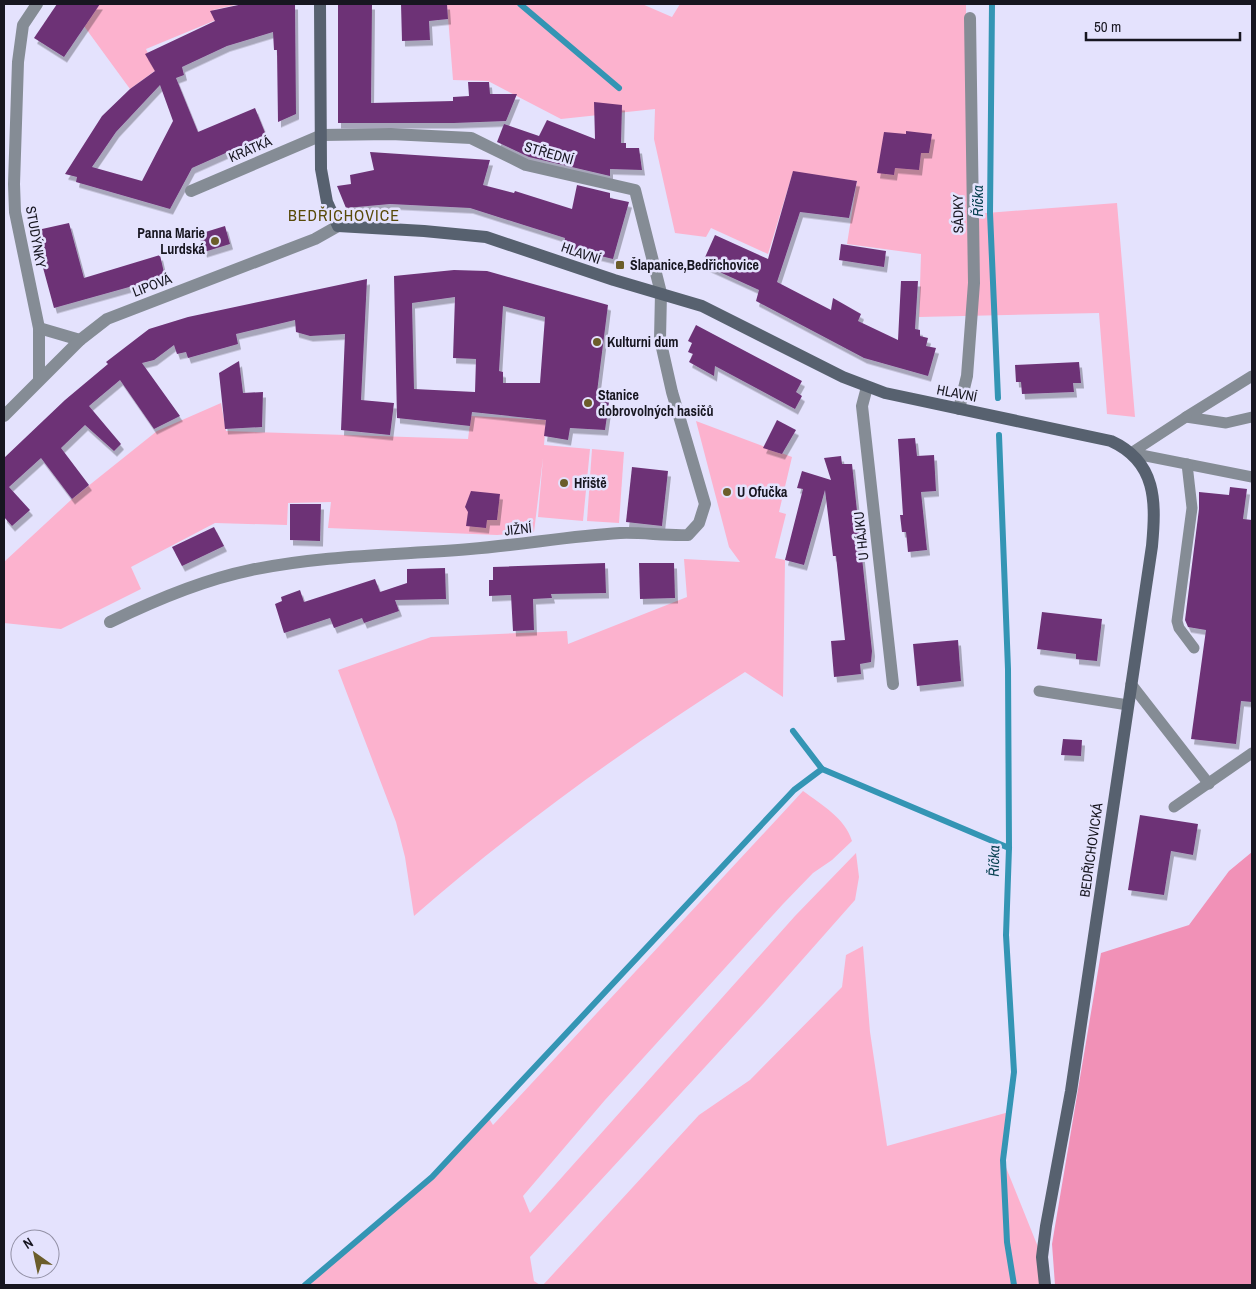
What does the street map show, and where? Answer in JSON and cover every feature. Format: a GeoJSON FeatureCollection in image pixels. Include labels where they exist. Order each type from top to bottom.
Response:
{"type":"FeatureCollection","features":[{"type":"Feature","properties":{"kind":"street","name":"STUDÝNKY"},"geometry":{"type":"LineString","coordinates":[[37,4],[22,25],[19,53],[14,184],[15,212],[39,328],[39,380]]}},
{"type":"Feature","properties":{"kind":"street"},"geometry":{"type":"LineString","coordinates":[[320,4],[322,177],[327,202],[338,226]]}},
{"type":"Feature","properties":{"kind":"street","name":"SÁDKY"},"geometry":{"type":"LineString","coordinates":[[959,409],[967,376],[974,283],[970,18]]}},
{"type":"Feature","properties":{"kind":"street","name":"STŘEDNÍ"},"geometry":{"type":"LineString","coordinates":[[322,135],[391,134],[471,138],[526,165],[635,190],[661,293]]}},
{"type":"Feature","properties":{"kind":"street","name":"KRÁTKÁ"},"geometry":{"type":"LineString","coordinates":[[191,191],[322,135]]}},
{"type":"Feature","properties":{"kind":"street","name":"HLAVNÍ"},"geometry":{"type":"LineString","coordinates":[[338,226],[424,231],[486,238],[607,278],[702,306],[797,355],[867,387],[899,397],[1097,436],[1118,444],[1131,453]]}},
{"type":"Feature","properties":{"kind":"street","name":"LIPOVÁ"},"geometry":{"type":"LineString","coordinates":[[4,416],[80,340],[107,319],[316,238],[338,226]]}},
{"type":"Feature","properties":{"kind":"street","name":"JIŽNÍ"},"geometry":{"type":"LineString","coordinates":[[110,622],[152,602],[200,584],[259,569],[343,557],[470,549],[622,533],[666,536],[688,535],[699,523],[705,504],[672,392],[660,338],[661,293]]}},
{"type":"Feature","properties":{"kind":"street"},"geometry":{"type":"LineString","coordinates":[[39,328],[80,340]]}},
{"type":"Feature","properties":{"kind":"street","name":"U HÁJKU"},"geometry":{"type":"LineString","coordinates":[[867,387],[862,406],[893,684]]}},
{"type":"Feature","properties":{"kind":"street","name":"BEDŘICHOVICKÁ"},"geometry":{"type":"LineString","coordinates":[[1045,1285],[1042,1257],[1071,1091],[1152,546],[1154,504],[1147,475],[1131,453]]}},
{"type":"Feature","properties":{"kind":"lane"},"geometry":{"type":"LineString","coordinates":[[1131,453],[1252,376]]}},
{"type":"Feature","properties":{"kind":"lane"},"geometry":{"type":"LineString","coordinates":[[1186,417],[1226,423],[1252,417]]}},
{"type":"Feature","properties":{"kind":"lane"},"geometry":{"type":"LineString","coordinates":[[1131,453],[1252,478]]}},
{"type":"Feature","properties":{"kind":"lane"},"geometry":{"type":"LineString","coordinates":[[1187,464],[1192,508],[1177,621],[1179,628],[1194,648]]}},
{"type":"Feature","properties":{"kind":"lane"},"geometry":{"type":"LineString","coordinates":[[1131,684],[1209,784]]}},
{"type":"Feature","properties":{"kind":"lane"},"geometry":{"type":"LineString","coordinates":[[1039,691],[1128,705]]}},
{"type":"Feature","properties":{"kind":"lane"},"geometry":{"type":"LineString","coordinates":[[1174,807],[1252,753]]}},
{"type":"Feature","properties":{"kind":"shaded area"},"geometry":{"type":"Polygon","coordinates":[[[98,4],[240,4],[213,10],[216,20],[146,49],[156,70],[130,89],[84,26],[98,4]]]}},
{"type":"Feature","properties":{"kind":"shaded area"},"geometry":{"type":"Polygon","coordinates":[[[447,4],[642,4],[672,17],[680,4],[966,4],[967,97],[974,214],[1117,203],[1135,417],[1107,414],[1099,313],[919,317],[921,254],[847,244],[857,181],[793,172],[768,254],[711,228],[706,237],[675,233],[654,139],[655,109],[561,119],[488,81],[453,80],[447,4]]]}},
{"type":"Feature","properties":{"kind":"shaded area"},"geometry":{"type":"Polygon","coordinates":[[[221,403],[226,431],[468,439],[471,416],[546,420],[544,445],[590,449],[583,521],[538,517],[543,458],[534,532],[497,535],[328,528],[331,502],[288,503],[287,525],[215,523],[131,567],[141,589],[61,629],[4,623],[4,562],[72,499],[157,431],[221,403]]]}},
{"type":"Feature","properties":{"kind":"shaded area"},"geometry":{"type":"Polygon","coordinates":[[[696,421],[792,457],[779,512],[786,514],[775,558],[785,560],[783,697],[745,672],[659,728],[534,818],[414,916],[405,857],[396,822],[338,670],[431,637],[567,631],[568,644],[687,597],[684,559],[740,562],[729,547],[696,421]]]}},
{"type":"Feature","properties":{"kind":"shaded area"},"geometry":{"type":"Polygon","coordinates":[[[592,449],[624,452],[619,523],[587,521],[592,449]]]}},
{"type":"Feature","properties":{"kind":"shaded area"},"geometry":{"type":"Polygon","coordinates":[[[803,791],[825,807],[844,825],[852,841],[832,860],[813,873],[783,904],[605,1100],[523,1196],[530,1213],[795,916],[856,853],[859,877],[855,900],[764,1003],[530,1257],[534,1281],[540,1285],[305,1285],[432,1177],[488,1117],[493,1125],[803,791]]]}},
{"type":"Feature","properties":{"kind":"shaded area"},"geometry":{"type":"Polygon","coordinates":[[[1252,852],[1252,1285],[1055,1285],[1052,1244],[1101,953],[1189,925],[1229,871],[1252,852]]]}},
{"type":"Feature","properties":{"kind":"shaded area"},"geometry":{"type":"Polygon","coordinates":[[[863,946],[870,1032],[887,1146],[1009,1112],[1003,1160],[1042,1257],[1045,1285],[543,1285],[699,1115],[750,1080],[842,987],[846,955],[863,946]]]}},
{"type":"Feature","properties":{"kind":"building"},"geometry":{"type":"Polygon","coordinates":[[[57,4],[100,4],[64,57],[34,38],[57,4]]]}},
{"type":"Feature","properties":{"kind":"building"},"geometry":{"type":"Polygon","coordinates":[[[243,4],[295,4],[296,114],[278,122],[277,50],[274,50],[273,32],[227,46],[182,67],[184,75],[176,78],[198,132],[255,108],[266,135],[192,168],[170,209],[76,182],[77,177],[65,174],[102,116],[130,89],[155,71],[145,54],[215,21],[210,11],[243,4]],[[160,85],[116,132],[92,167],[142,181],[173,121],[160,85]]]}},
{"type":"Feature","properties":{"kind":"building"},"geometry":{"type":"Polygon","coordinates":[[[338,4],[372,4],[371,103],[453,101],[453,97],[469,96],[468,82],[489,82],[490,94],[517,94],[506,121],[338,123],[338,4]]]}},
{"type":"Feature","properties":{"kind":"building"},"geometry":{"type":"Polygon","coordinates":[[[401,4],[447,4],[448,19],[429,21],[430,40],[402,41],[401,4]]]}},
{"type":"Feature","properties":{"kind":"building"},"geometry":{"type":"Polygon","coordinates":[[[594,102],[622,105],[621,143],[626,143],[626,148],[639,148],[642,170],[610,169],[610,176],[529,157],[497,142],[504,124],[539,136],[547,120],[595,139],[594,102]]]}},
{"type":"Feature","properties":{"kind":"building"},"geometry":{"type":"Polygon","coordinates":[[[906,131],[932,134],[929,153],[921,153],[919,170],[895,168],[894,175],[877,173],[884,132],[906,134],[906,131]]]}},
{"type":"Feature","properties":{"kind":"building"},"geometry":{"type":"Polygon","coordinates":[[[370,152],[490,160],[483,185],[514,193],[515,191],[572,209],[577,185],[610,193],[610,198],[629,202],[613,259],[563,247],[565,238],[470,208],[390,204],[346,208],[337,186],[351,184],[350,175],[374,170],[370,152]]]}},
{"type":"Feature","properties":{"kind":"building"},"geometry":{"type":"Polygon","coordinates":[[[793,171],[857,181],[849,218],[800,212],[777,282],[831,310],[833,298],[861,314],[858,321],[898,340],[901,281],[918,281],[915,329],[920,330],[920,336],[928,338],[926,346],[936,348],[928,376],[864,358],[756,301],[759,290],[702,264],[715,235],[768,259],[793,171]]]}},
{"type":"Feature","properties":{"kind":"building"},"geometry":{"type":"Polygon","coordinates":[[[69,223],[84,278],[160,255],[165,277],[54,308],[33,231],[69,223]]]}},
{"type":"Feature","properties":{"kind":"building","name":"Panna Marie Lurdská"},"geometry":{"type":"Polygon","coordinates":[[[225,226],[230,244],[204,252],[199,234],[225,226]]]}},
{"type":"Feature","properties":{"kind":"building"},"geometry":{"type":"Polygon","coordinates":[[[841,244],[886,251],[884,267],[839,260],[841,244]]]}},
{"type":"Feature","properties":{"kind":"building"},"geometry":{"type":"Polygon","coordinates":[[[454,270],[487,271],[608,305],[596,400],[609,402],[605,430],[570,428],[568,440],[544,436],[546,420],[472,412],[470,426],[397,418],[394,276],[454,270]],[[455,297],[412,303],[414,389],[475,392],[476,359],[453,358],[455,297]],[[503,306],[499,371],[503,372],[503,383],[540,383],[545,317],[503,306]]]}},
{"type":"Feature","properties":{"kind":"building"},"geometry":{"type":"Polygon","coordinates":[[[367,279],[361,400],[394,403],[390,435],[341,430],[345,334],[310,336],[296,332],[295,320],[236,334],[238,344],[188,358],[186,352],[177,354],[174,345],[154,360],[142,363],[180,416],[154,429],[120,380],[89,406],[121,444],[114,451],[85,425],[61,448],[89,485],[72,499],[41,458],[9,487],[30,510],[12,526],[4,517],[4,458],[65,400],[108,364],[106,362],[149,329],[188,317],[367,279]]]}},
{"type":"Feature","properties":{"kind":"building"},"geometry":{"type":"Polygon","coordinates":[[[696,325],[802,381],[796,392],[802,396],[795,409],[715,366],[714,376],[689,362],[693,354],[688,352],[692,343],[688,341],[696,325]]]}},
{"type":"Feature","properties":{"kind":"building"},"geometry":{"type":"Polygon","coordinates":[[[239,361],[243,393],[263,392],[262,427],[225,429],[219,373],[239,361]]]}},
{"type":"Feature","properties":{"kind":"building"},"geometry":{"type":"Polygon","coordinates":[[[1079,362],[1081,383],[1073,383],[1074,392],[1022,394],[1021,382],[1016,382],[1015,365],[1079,362]]]}},
{"type":"Feature","properties":{"kind":"building"},"geometry":{"type":"Polygon","coordinates":[[[777,420],[796,430],[782,454],[763,448],[777,420]]]}},
{"type":"Feature","properties":{"kind":"building"},"geometry":{"type":"Polygon","coordinates":[[[915,438],[917,456],[934,455],[936,491],[921,492],[927,550],[908,552],[906,532],[902,532],[900,515],[903,515],[898,439],[915,438]]]}},
{"type":"Feature","properties":{"kind":"building"},"geometry":{"type":"Polygon","coordinates":[[[841,456],[842,464],[852,464],[872,651],[871,662],[860,664],[861,674],[834,677],[831,641],[845,640],[836,556],[833,556],[825,490],[804,565],[785,560],[803,489],[797,488],[802,471],[831,480],[824,458],[841,456]]]}},
{"type":"Feature","properties":{"kind":"building"},"geometry":{"type":"Polygon","coordinates":[[[632,467],[668,471],[662,526],[626,522],[632,467]]]}},
{"type":"Feature","properties":{"kind":"building"},"geometry":{"type":"Polygon","coordinates":[[[1230,487],[1247,489],[1243,519],[1252,520],[1252,702],[1241,701],[1236,744],[1191,739],[1206,630],[1188,627],[1185,620],[1199,509],[1199,492],[1229,495],[1230,487]]]}},
{"type":"Feature","properties":{"kind":"building"},"geometry":{"type":"Polygon","coordinates":[[[471,491],[500,494],[497,520],[487,520],[486,528],[466,526],[468,512],[465,507],[471,491]]]}},
{"type":"Feature","properties":{"kind":"building"},"geometry":{"type":"Polygon","coordinates":[[[290,504],[321,504],[320,541],[290,540],[290,504]]]}},
{"type":"Feature","properties":{"kind":"building"},"geometry":{"type":"Polygon","coordinates":[[[214,527],[224,546],[182,566],[172,547],[214,527]]]}},
{"type":"Feature","properties":{"kind":"building"},"geometry":{"type":"Polygon","coordinates":[[[605,563],[606,593],[551,594],[552,598],[533,599],[534,630],[513,631],[511,595],[489,596],[489,580],[493,580],[493,567],[605,563]]]}},
{"type":"Feature","properties":{"kind":"building"},"geometry":{"type":"Polygon","coordinates":[[[639,563],[674,563],[675,598],[640,599],[639,563]]]}},
{"type":"Feature","properties":{"kind":"building"},"geometry":{"type":"Polygon","coordinates":[[[445,568],[446,599],[395,600],[399,611],[364,623],[362,618],[334,628],[330,618],[284,633],[275,604],[282,601],[281,597],[300,590],[304,602],[375,579],[380,592],[407,583],[407,569],[445,568]]]}},
{"type":"Feature","properties":{"kind":"building"},"geometry":{"type":"Polygon","coordinates":[[[1042,612],[1102,619],[1097,661],[1076,659],[1076,654],[1037,649],[1042,612]]]}},
{"type":"Feature","properties":{"kind":"building"},"geometry":{"type":"Polygon","coordinates":[[[958,640],[961,681],[917,686],[913,644],[958,640]]]}},
{"type":"Feature","properties":{"kind":"building"},"geometry":{"type":"Polygon","coordinates":[[[1063,739],[1082,740],[1081,756],[1061,755],[1063,739]]]}},
{"type":"Feature","properties":{"kind":"building"},"geometry":{"type":"Polygon","coordinates":[[[1140,815],[1198,824],[1193,855],[1171,851],[1164,895],[1128,890],[1140,815]]]}},
{"type":"Feature","properties":{"kind":"waterway"},"geometry":{"type":"LineString","coordinates":[[520,4],[619,88]]}},
{"type":"Feature","properties":{"kind":"waterway","name":"Říčka"},"geometry":{"type":"LineString","coordinates":[[992,4],[990,213],[998,398]]}},
{"type":"Feature","properties":{"kind":"waterway","name":"Říčka"},"geometry":{"type":"LineString","coordinates":[[999,435],[1008,669],[1009,848],[1006,935],[1014,1072],[1003,1160],[1007,1242],[1014,1285]]}},
{"type":"Feature","properties":{"kind":"waterway"},"geometry":{"type":"LineString","coordinates":[[793,731],[822,769],[1009,848]]}},
{"type":"Feature","properties":{"kind":"waterway"},"geometry":{"type":"LineString","coordinates":[[305,1285],[432,1177],[794,790],[822,769]]}},
{"type":"Feature","properties":{"kind":"place","name":"Panna Marie Lurdská"},"geometry":{"type":"Point","coordinates":[215,241]}},
{"type":"Feature","properties":{"kind":"place","name":"Šlapanice,Bedřichovice"},"geometry":{"type":"Point","coordinates":[620,265]}},
{"type":"Feature","properties":{"kind":"place","name":"Kulturni dum"},"geometry":{"type":"Point","coordinates":[597,342]}},
{"type":"Feature","properties":{"kind":"place","name":"Stanice dobrovolných hasičů"},"geometry":{"type":"Point","coordinates":[588,403]}},
{"type":"Feature","properties":{"kind":"place","name":"Hřiště"},"geometry":{"type":"Point","coordinates":[564,483]}},
{"type":"Feature","properties":{"kind":"place","name":"U Ofučka"},"geometry":{"type":"Point","coordinates":[727,492]}},
{"type":"Feature","properties":{"kind":"district","name":"BEDŘICHOVICE"},"geometry":{"type":"Point","coordinates":[344,215]}}]}
